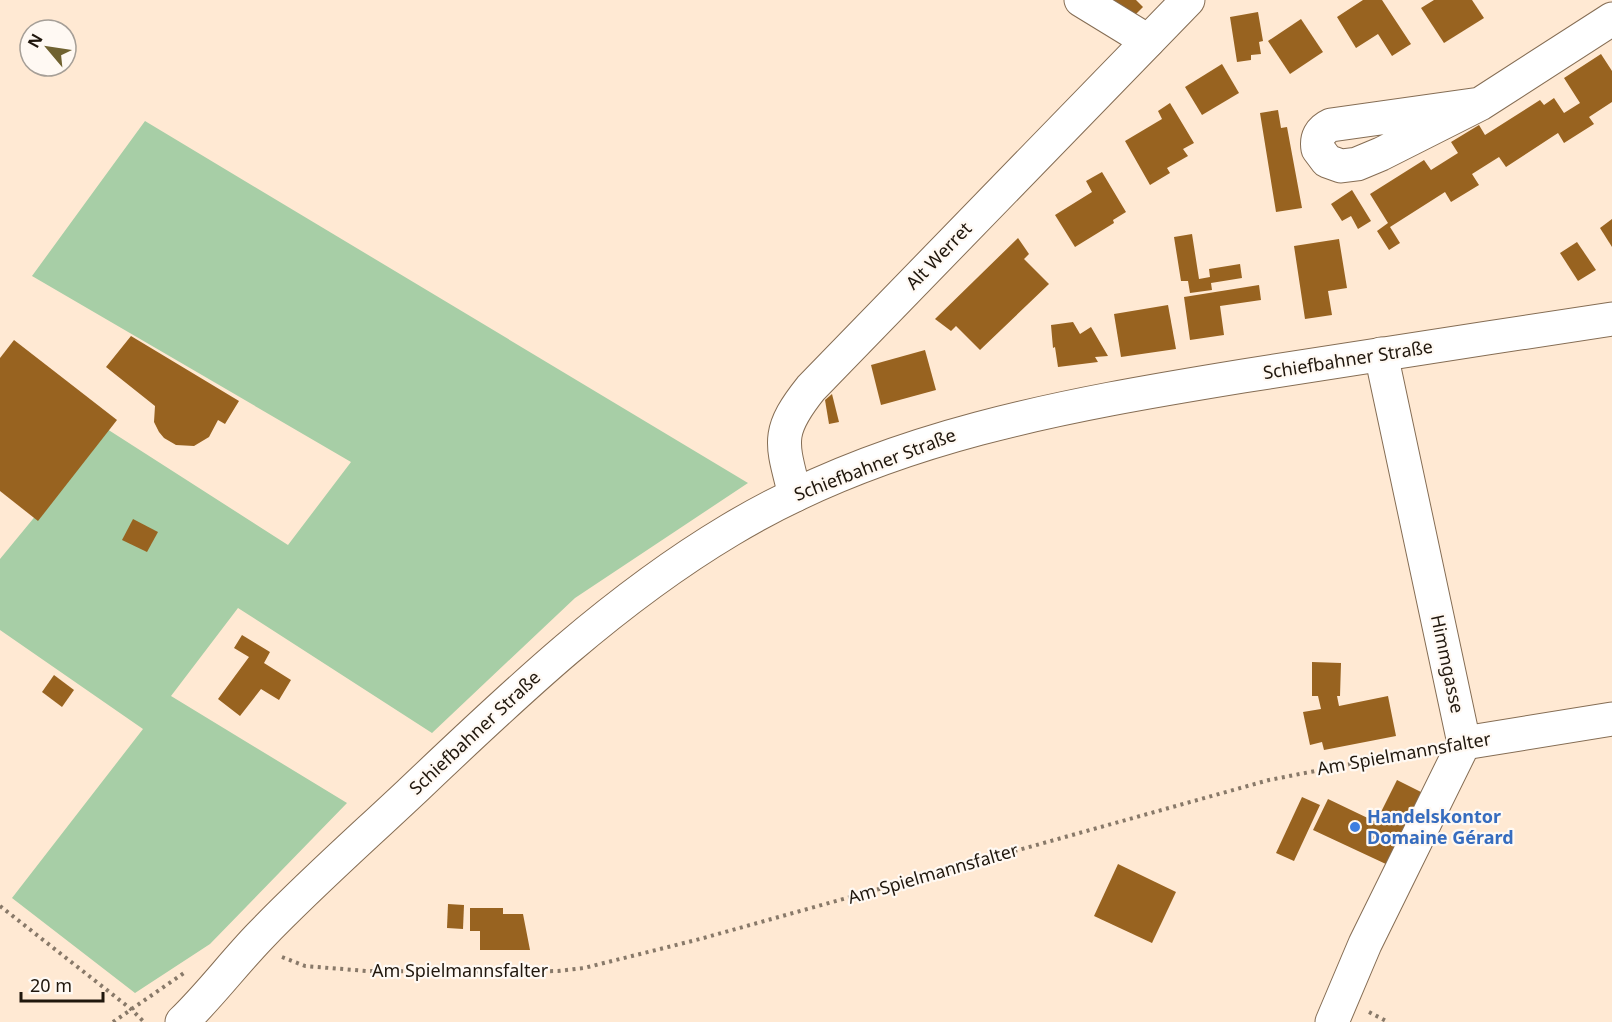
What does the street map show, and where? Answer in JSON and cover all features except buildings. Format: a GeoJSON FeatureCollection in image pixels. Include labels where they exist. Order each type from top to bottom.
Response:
{"type":"FeatureCollection","features":[{"type":"Feature","properties":{"kind":"street"},"geometry":{"type":"LineString","coordinates":[[1081,0],[1148,41]]}},
{"type":"Feature","properties":{"kind":"street","name":"Alt Werret"},"geometry":{"type":"LineString","coordinates":[[795,495],[783,448],[790,418],[799,403],[1188,0]]}},
{"type":"Feature","properties":{"kind":"street"},"geometry":{"type":"LineString","coordinates":[[1480,104],[1611,7]]}},
{"type":"Feature","properties":{"kind":"street","name":"Schiefbahner Straße"},"geometry":{"type":"LineString","coordinates":[[182,1022],[201,1004],[259,937],[484,723],[609,614],[704,546],[762,511],[897,453],[993,423],[1121,396],[1612,319]]}},
{"type":"Feature","properties":{"kind":"street","name":"Himmgasse"},"geometry":{"type":"LineString","coordinates":[[1381,354],[1464,743]]}},
{"type":"Feature","properties":{"kind":"street","name":"Am Spielmannsfalter"},"geometry":{"type":"LineString","coordinates":[[1464,743],[1612,719]]}},
{"type":"Feature","properties":{"kind":"street"},"geometry":{"type":"LineString","coordinates":[[1332,1022],[1365,944],[1464,743]]}},
{"type":"Feature","properties":{"kind":"path","name":"Am Spielmannsfalter"},"geometry":{"type":"LineString","coordinates":[[259,937],[273,951],[288,961],[334,970],[502,972],[584,968],[700,939],[1269,780],[1338,765],[1464,743]]}},
{"type":"Feature","properties":{"kind":"path"},"geometry":{"type":"LineString","coordinates":[[0,906],[131,1009],[144,1022]]}},
{"type":"Feature","properties":{"kind":"green space"},"geometry":{"type":"Polygon","coordinates":[[[145,121],[748,483],[575,598],[432,733],[238,608],[171,696],[347,803],[210,944],[135,993],[12,898],[143,729],[0,630],[0,559],[107,429],[288,545],[351,462],[32,276],[145,121]]]}},
{"type":"Feature","properties":{"kind":"place","name":"Handelskontor Domaine Gérard"},"geometry":{"type":"Point","coordinates":[1355,827]}}]}
